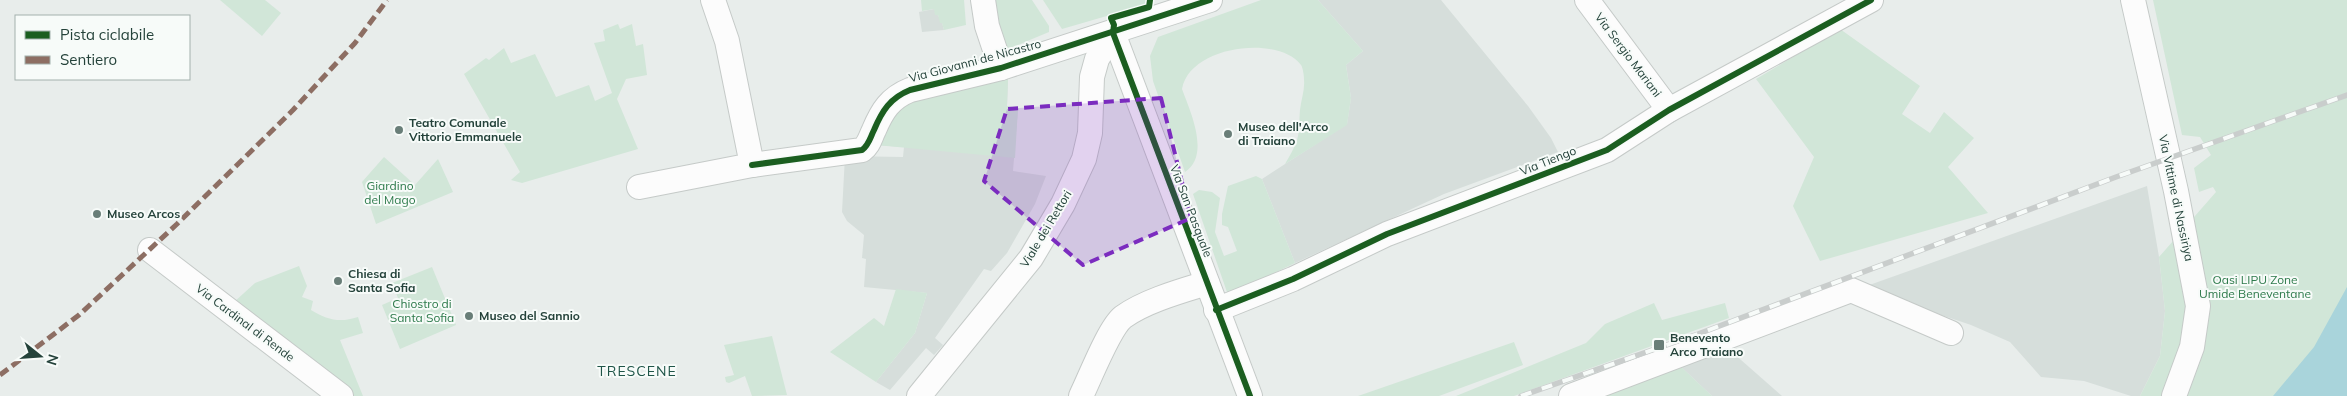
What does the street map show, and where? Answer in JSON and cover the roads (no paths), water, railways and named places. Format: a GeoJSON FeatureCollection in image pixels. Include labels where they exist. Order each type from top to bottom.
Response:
{"type":"FeatureCollection","features":[{"type":"Feature","properties":{"kind":"street"},"geometry":{"type":"LineString","coordinates":[[713,0],[726,41],[752,166]]}},
{"type":"Feature","properties":{"kind":"street"},"geometry":{"type":"LineString","coordinates":[[983,0],[987,26],[1000,68]]}},
{"type":"Feature","properties":{"kind":"street","name":"Via Giovanni de Nicastro"},"geometry":{"type":"LineString","coordinates":[[639,187],[752,166],[862,150],[866,147],[887,105],[897,95],[910,90],[1000,68],[1113,33],[1210,0]]}},
{"type":"Feature","properties":{"kind":"street","name":"Via Sergio Mariani"},"geometry":{"type":"LineString","coordinates":[[1587,0],[1669,110]]}},
{"type":"Feature","properties":{"kind":"street","name":"Via Tiengo"},"geometry":{"type":"LineString","coordinates":[[1216,310],[1293,279],[1387,234],[1607,150],[1669,110],[1871,0]]}},
{"type":"Feature","properties":{"kind":"street","name":"Via Vittime di Nassiriya"},"geometry":{"type":"LineString","coordinates":[[2133,0],[2176,191],[2198,306],[2192,347],[2174,396]]}},
{"type":"Feature","properties":{"kind":"street","name":"Via San Pasquale"},"geometry":{"type":"LineString","coordinates":[[1113,33],[1250,396]]}},
{"type":"Feature","properties":{"kind":"street","name":"Viale dei Rettori"},"geometry":{"type":"LineString","coordinates":[[919,396],[1031,258],[1063,204],[1084,159],[1090,133],[1092,77],[1097,60],[1113,33]]}},
{"type":"Feature","properties":{"kind":"street","name":"Via Cardinal di Rende"},"geometry":{"type":"LineString","coordinates":[[150,250],[341,396]]}},
{"type":"Feature","properties":{"kind":"street"},"geometry":{"type":"LineString","coordinates":[[1081,396],[1111,333],[1123,317],[1173,294],[1206,283]]}},
{"type":"Feature","properties":{"kind":"street"},"geometry":{"type":"LineString","coordinates":[[1571,396],[1851,290],[1952,333]]}},
{"type":"Feature","properties":{"kind":"water"},"geometry":{"type":"Polygon","coordinates":[[[2347,287],[2347,396],[2273,396],[2314,347],[2347,287]]]}},
{"type":"Feature","properties":{"kind":"railway"},"geometry":{"type":"LineString","coordinates":[[1521,396],[1698,334],[2116,177],[2347,95]]}},
{"type":"Feature","properties":{"kind":"place","name":"Teatro Comunale Vittorio Emmanuele"},"geometry":{"type":"Point","coordinates":[399,130]}},
{"type":"Feature","properties":{"kind":"place","name":"Museo dell'Arco di Traiano"},"geometry":{"type":"Point","coordinates":[1228,134]}},
{"type":"Feature","properties":{"kind":"place","name":"Museo Arcos"},"geometry":{"type":"Point","coordinates":[97,214]}},
{"type":"Feature","properties":{"kind":"place","name":"Chiesa di Santa Sofia"},"geometry":{"type":"Point","coordinates":[338,281]}},
{"type":"Feature","properties":{"kind":"place","name":"Museo del Sannio"},"geometry":{"type":"Point","coordinates":[469,316]}},
{"type":"Feature","properties":{"kind":"place","name":"Benevento Arco Traiano"},"geometry":{"type":"Point","coordinates":[1659,345]}},
{"type":"Feature","properties":{"kind":"district","name":"TRESCENE"},"geometry":{"type":"Point","coordinates":[637,371]}},
{"type":"Feature","properties":{"kind":"park label","name":"Giardino del Mago"},"geometry":{"type":"Point","coordinates":[390,193]}},
{"type":"Feature","properties":{"kind":"park label","name":"Oasi LIPU Zone Umide Beneventane"},"geometry":{"type":"Point","coordinates":[2255,287]}},
{"type":"Feature","properties":{"kind":"park label","name":"Chiostro di Santa Sofia"},"geometry":{"type":"Point","coordinates":[422,311]}}]}
